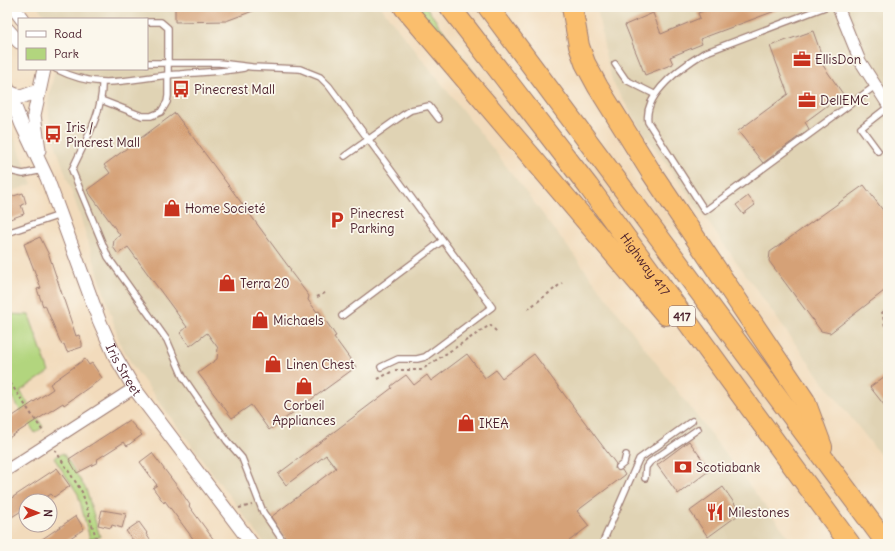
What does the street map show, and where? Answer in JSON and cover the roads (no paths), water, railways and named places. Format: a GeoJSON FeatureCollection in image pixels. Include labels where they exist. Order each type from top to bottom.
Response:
{"type":"FeatureCollection","features":[{"type":"Feature","properties":{"kind":"highway"},"geometry":{"type":"LineString","coordinates":[[404,7],[658,304],[751,420],[776,445]]}},
{"type":"Feature","properties":{"kind":"highway","name":"Highway 417"},"geometry":{"type":"LineString","coordinates":[[450,7],[588,186],[776,445],[850,544]]}},
{"type":"Feature","properties":{"kind":"highway","name":"417"},"geometry":{"type":"LineString","coordinates":[[488,7],[887,544]]}},
{"type":"Feature","properties":{"kind":"highway"},"geometry":{"type":"LineString","coordinates":[[572,7],[579,46],[585,63],[598,87],[652,172],[806,401],[829,466]]}},
{"type":"Feature","properties":{"kind":"street"},"geometry":{"type":"LineString","coordinates":[[13,7],[21,18]]}},
{"type":"Feature","properties":{"kind":"street"},"geometry":{"type":"LineString","coordinates":[[838,7],[860,61],[888,106]]}},
{"type":"Feature","properties":{"kind":"street"},"geometry":{"type":"LineString","coordinates":[[7,29],[18,41]]}},
{"type":"Feature","properties":{"kind":"street","name":"Iris Street"},"geometry":{"type":"LineString","coordinates":[[43,169],[34,124],[34,106],[44,70]]}},
{"type":"Feature","properties":{"kind":"street"},"geometry":{"type":"LineString","coordinates":[[8,89],[21,97],[38,91]]}},
{"type":"Feature","properties":{"kind":"street","name":"Iris Street"},"geometry":{"type":"LineString","coordinates":[[8,89],[22,126],[43,169],[61,214],[99,320],[115,356],[134,388],[252,544]]}},
{"type":"Feature","properties":{"kind":"street"},"geometry":{"type":"LineString","coordinates":[[7,470],[134,388]]}},
{"type":"Feature","properties":{"kind":"lane"},"geometry":{"type":"LineString","coordinates":[[824,7],[704,52],[693,59],[654,94],[647,115],[648,122],[705,211],[875,86]]}},
{"type":"Feature","properties":{"kind":"lane"},"geometry":{"type":"LineString","coordinates":[[101,100],[142,116],[157,115],[164,108],[167,102],[168,28],[161,22],[148,22]]}},
{"type":"Feature","properties":{"kind":"lane"},"geometry":{"type":"LineString","coordinates":[[148,63],[219,63],[252,67],[300,69],[320,77],[369,139],[442,241],[492,307],[425,357],[417,359],[398,359],[381,367]]}},
{"type":"Feature","properties":{"kind":"lane"},"geometry":{"type":"LineString","coordinates":[[615,64],[626,80],[654,94]]}},
{"type":"Feature","properties":{"kind":"lane"},"geometry":{"type":"LineString","coordinates":[[59,70],[79,78],[102,83],[123,82],[168,75],[220,72],[252,67]]}},
{"type":"Feature","properties":{"kind":"lane"},"geometry":{"type":"LineString","coordinates":[[102,83],[101,100],[72,170],[108,257],[167,340],[183,377],[227,441],[242,458],[263,512],[285,544]]}},
{"type":"Feature","properties":{"kind":"lane"},"geometry":{"type":"LineString","coordinates":[[345,156],[403,115],[422,107],[429,106],[439,119]]}},
{"type":"Feature","properties":{"kind":"lane"},"geometry":{"type":"LineString","coordinates":[[878,151],[861,128],[888,106]]}},
{"type":"Feature","properties":{"kind":"lane"},"geometry":{"type":"LineString","coordinates":[[10,171],[23,174],[43,169]]}},
{"type":"Feature","properties":{"kind":"lane"},"geometry":{"type":"LineString","coordinates":[[7,233],[61,214]]}},
{"type":"Feature","properties":{"kind":"lane"},"geometry":{"type":"LineString","coordinates":[[342,316],[442,241]]}},
{"type":"Feature","properties":{"kind":"lane"},"geometry":{"type":"LineString","coordinates":[[602,544],[639,459],[692,421]]}},
{"type":"Feature","properties":{"kind":"lane"},"geometry":{"type":"LineString","coordinates":[[645,478],[646,467],[650,462],[698,429]]}},
{"type":"Feature","properties":{"kind":"lane"},"geometry":{"type":"LineString","coordinates":[[619,467],[624,463],[626,455]]}},
{"type":"Feature","properties":{"kind":"place","name":"EllisDon"},"geometry":{"type":"Point","coordinates":[802,59]}},
{"type":"Feature","properties":{"kind":"place","name":"Pinecrest Mall"},"geometry":{"type":"Point","coordinates":[181,89]}},
{"type":"Feature","properties":{"kind":"place","name":"DellEMC"},"geometry":{"type":"Point","coordinates":[807,100]}},
{"type":"Feature","properties":{"kind":"place","name":"Iris / Pincrest Mall"},"geometry":{"type":"Point","coordinates":[53,134]}},
{"type":"Feature","properties":{"kind":"place","name":"Home Societé"},"geometry":{"type":"Point","coordinates":[172,208]}},
{"type":"Feature","properties":{"kind":"place","name":"Pinecrest Parking"},"geometry":{"type":"Point","coordinates":[337,220]}},
{"type":"Feature","properties":{"kind":"place","name":"Terra 20"},"geometry":{"type":"Point","coordinates":[227,283]}},
{"type":"Feature","properties":{"kind":"place","name":"Michaels"},"geometry":{"type":"Point","coordinates":[260,320]}},
{"type":"Feature","properties":{"kind":"place","name":"Linen Chest"},"geometry":{"type":"Point","coordinates":[273,364]}},
{"type":"Feature","properties":{"kind":"place","name":"Corbeil Appliances"},"geometry":{"type":"Point","coordinates":[304,386]}},
{"type":"Feature","properties":{"kind":"place","name":"IKEA"},"geometry":{"type":"Point","coordinates":[466,423]}},
{"type":"Feature","properties":{"kind":"place","name":"Scotiabank"},"geometry":{"type":"Point","coordinates":[683,467]}},
{"type":"Feature","properties":{"kind":"place","name":"Milestones"},"geometry":{"type":"Point","coordinates":[715,512]}}]}
